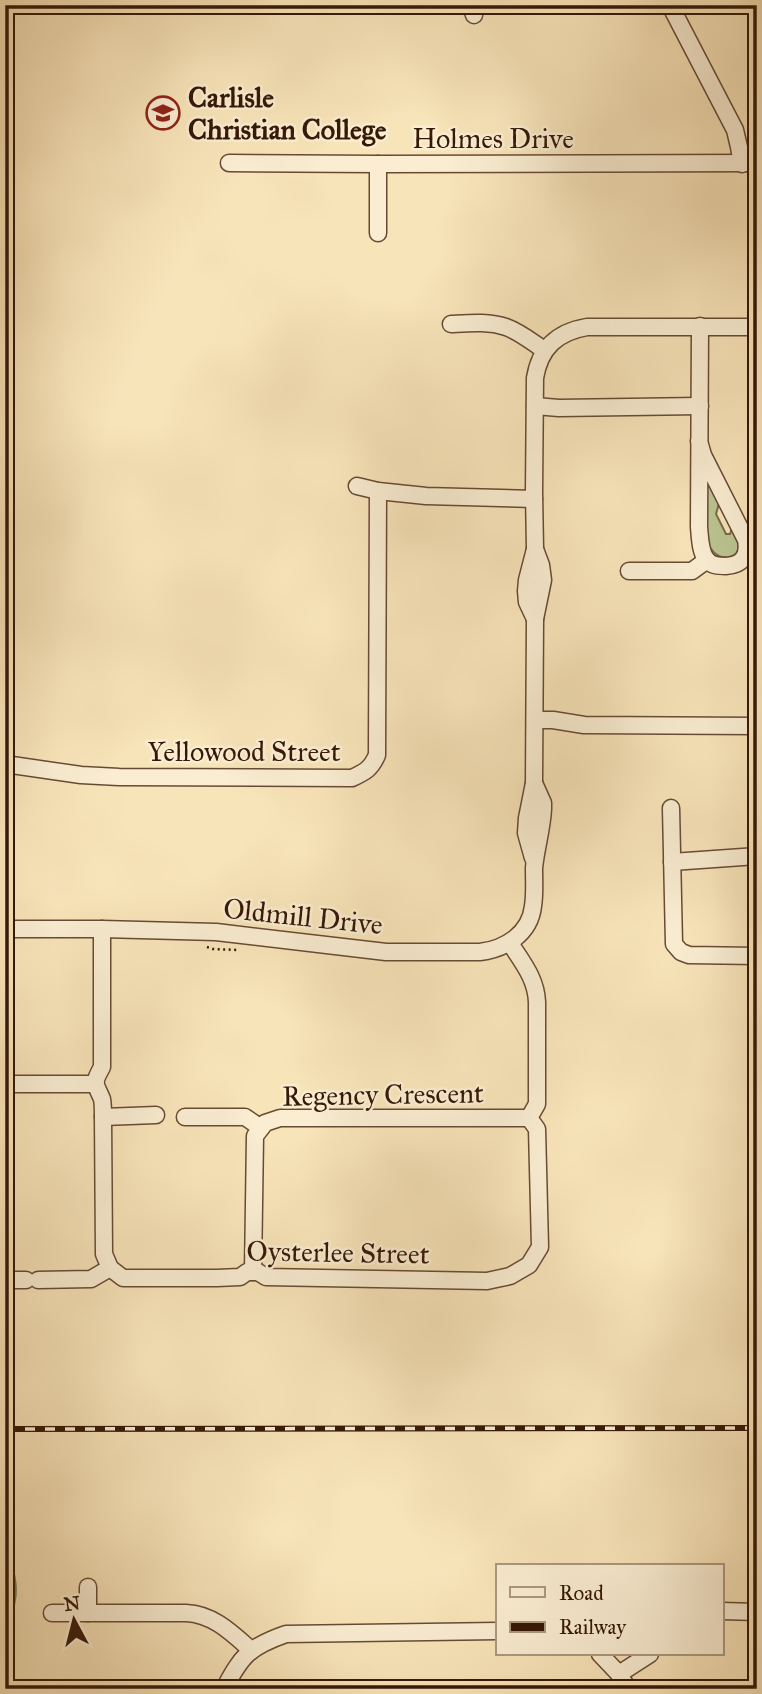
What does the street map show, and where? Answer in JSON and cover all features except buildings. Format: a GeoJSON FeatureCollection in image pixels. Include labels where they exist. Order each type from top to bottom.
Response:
{"type":"FeatureCollection","features":[{"type":"Feature","properties":{"kind":"street"},"geometry":{"type":"LineString","coordinates":[[670,5],[735,130],[749,164]]}},
{"type":"Feature","properties":{"kind":"street","name":"Holmes Drive"},"geometry":{"type":"LineString","coordinates":[[229,163],[749,164]]}},
{"type":"Feature","properties":{"kind":"street"},"geometry":{"type":"LineString","coordinates":[[377,233],[378,164]]}},
{"type":"Feature","properties":{"kind":"street"},"geometry":{"type":"LineString","coordinates":[[451,324],[502,326],[544,350]]}},
{"type":"Feature","properties":{"kind":"street"},"geometry":{"type":"LineString","coordinates":[[699,326],[700,406],[699,441],[699,527],[702,553],[714,565],[732,565],[751,557],[746,540],[703,455],[699,441]]}},
{"type":"Feature","properties":{"kind":"street"},"geometry":{"type":"LineString","coordinates":[[510,943],[524,928],[532,912],[534,867],[543,809],[534,783],[535,619],[542,580],[541,565],[535,549],[534,496],[536,373],[544,350],[560,335],[576,328],[757,327]]}},
{"type":"Feature","properties":{"kind":"street"},"geometry":{"type":"LineString","coordinates":[[535,406],[700,406]]}},
{"type":"Feature","properties":{"kind":"street"},"geometry":{"type":"LineString","coordinates":[[357,486],[426,496],[488,497],[523,492],[534,496]]}},
{"type":"Feature","properties":{"kind":"street","name":"Yellowood Street"},"geometry":{"type":"LineString","coordinates":[[5,764],[80,775],[155,778],[352,778],[365,773],[372,767],[377,755],[378,491]]}},
{"type":"Feature","properties":{"kind":"street"},"geometry":{"type":"LineString","coordinates":[[629,571],[692,571],[707,560]]}},
{"type":"Feature","properties":{"kind":"street"},"geometry":{"type":"LineString","coordinates":[[535,726],[556,731],[584,725],[757,726]]}},
{"type":"Feature","properties":{"kind":"street"},"geometry":{"type":"LineString","coordinates":[[671,808],[673,938],[676,947],[689,955],[757,956]]}},
{"type":"Feature","properties":{"kind":"street"},"geometry":{"type":"LineString","coordinates":[[672,862],[757,856]]}},
{"type":"Feature","properties":{"kind":"street","name":"Oldmill Drive"},"geometry":{"type":"LineString","coordinates":[[5,929],[216,932],[386,952],[480,952],[510,943]]}},
{"type":"Feature","properties":{"kind":"street"},"geometry":{"type":"LineString","coordinates":[[5,1280],[91,1279],[110,1268],[104,1254],[102,1100],[96,1090],[96,1078],[102,1067],[102,929]]}},
{"type":"Feature","properties":{"kind":"street","name":"Oysterlee Street"},"geometry":{"type":"LineString","coordinates":[[110,1268],[123,1278],[240,1277],[247,1272],[258,1272],[266,1277],[487,1281],[510,1276],[529,1265],[540,1247],[537,1129],[529,1118],[537,1104],[537,993],[532,978],[510,943]]}},
{"type":"Feature","properties":{"kind":"street"},"geometry":{"type":"LineString","coordinates":[[5,1084],[96,1084]]}},
{"type":"Feature","properties":{"kind":"street"},"geometry":{"type":"LineString","coordinates":[[103,1117],[156,1115]]}},
{"type":"Feature","properties":{"kind":"street"},"geometry":{"type":"LineString","coordinates":[[185,1117],[245,1117],[261,1128]]}},
{"type":"Feature","properties":{"kind":"street","name":"Regency Crescent"},"geometry":{"type":"LineString","coordinates":[[253,1272],[255,1136],[265,1123],[281,1118],[529,1118]]}},
{"type":"Feature","properties":{"kind":"street"},"geometry":{"type":"LineString","coordinates":[[88,1587],[88,1613]]}},
{"type":"Feature","properties":{"kind":"street"},"geometry":{"type":"LineString","coordinates":[[724,1611],[757,1612]]}},
{"type":"Feature","properties":{"kind":"street"},"geometry":{"type":"LineString","coordinates":[[52,1613],[201,1614],[226,1629],[251,1650]]}},
{"type":"Feature","properties":{"kind":"street"},"geometry":{"type":"LineString","coordinates":[[224,1689],[238,1664],[251,1650],[286,1634],[496,1632]]}},
{"type":"Feature","properties":{"kind":"street"},"geometry":{"type":"LineString","coordinates":[[602,1656],[619,1674],[628,1689]]}},
{"type":"Feature","properties":{"kind":"street"},"geometry":{"type":"LineString","coordinates":[[619,1674],[647,1656]]}},
{"type":"Feature","properties":{"kind":"path"},"geometry":{"type":"LineString","coordinates":[[201,944],[213,949],[244,949]]}},
{"type":"Feature","properties":{"kind":"green space"},"geometry":{"type":"Polygon","coordinates":[[[705,480],[708,480],[720,500],[716,514],[726,534],[730,534],[732,528],[738,536],[738,551],[727,558],[713,552],[704,530],[705,480]]]}},
{"type":"Feature","properties":{"kind":"waterway"},"geometry":{"type":"LineString","coordinates":[[5,1547],[15,1588],[5,1643],[11,1689]]}},
{"type":"Feature","properties":{"kind":"railway"},"geometry":{"type":"LineString","coordinates":[[5,1429],[757,1428]]}},
{"type":"Feature","properties":{"kind":"place","name":"Carlisle Christian College"},"geometry":{"type":"Point","coordinates":[163,113]}}]}
